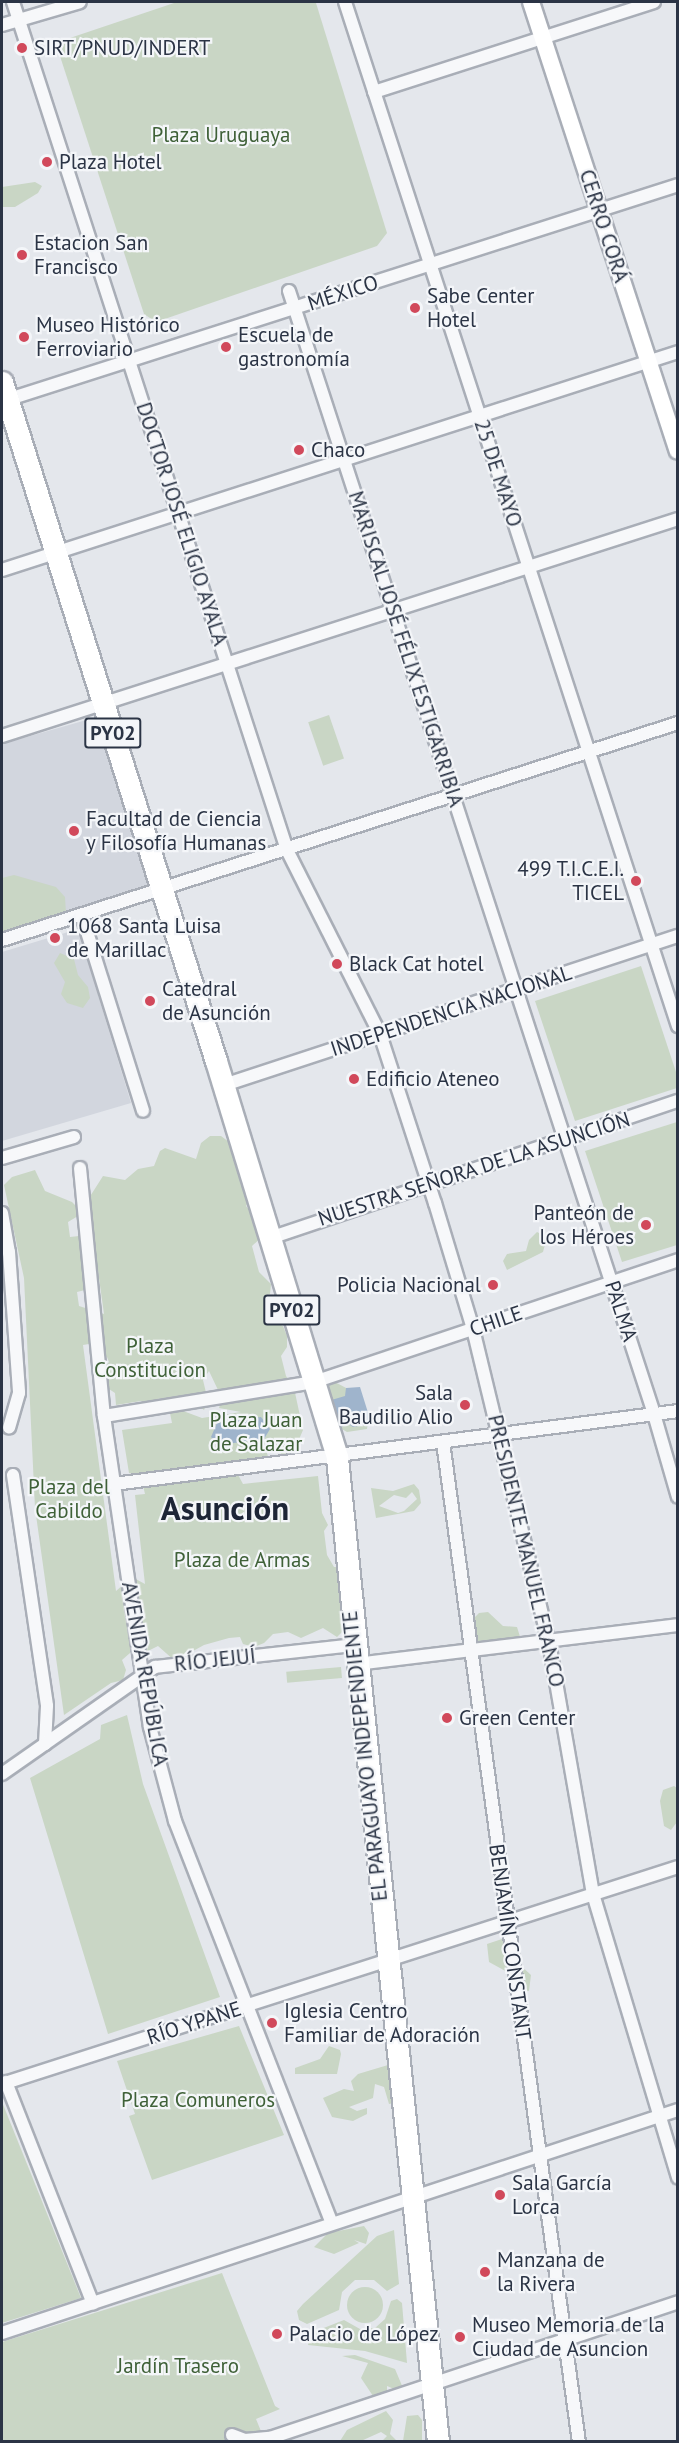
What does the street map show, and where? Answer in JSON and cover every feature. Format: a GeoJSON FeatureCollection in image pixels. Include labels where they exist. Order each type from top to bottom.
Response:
{"type":"FeatureCollection","features":[{"type":"Feature","properties":{"kind":"highway","name":"PY02"},"geometry":{"type":"LineString","coordinates":[[7,396],[61,556],[104,704],[224,1085]]}},
{"type":"Feature","properties":{"kind":"highway","name":"EL PARAGUAYO INDEPENDIENTE"},"geometry":{"type":"LineString","coordinates":[[224,1085],[337,1458],[386,1961],[438,2442]]}},
{"type":"Feature","properties":{"kind":"highway"},"geometry":{"type":"LineString","coordinates":[[431,2393],[442,2442]]}},
{"type":"Feature","properties":{"kind":"street","name":"DOCTOR JOSÉ ELIGIO AYALA"},"geometry":{"type":"LineString","coordinates":[[13,2],[287,850],[380,1034]]}},
{"type":"Feature","properties":{"kind":"street"},"geometry":{"type":"LineString","coordinates":[[2,25],[80,2]]}},
{"type":"Feature","properties":{"kind":"street","name":"25 DE MAYO"},"geometry":{"type":"LineString","coordinates":[[345,2],[587,753],[678,1026]]}},
{"type":"Feature","properties":{"kind":"street","name":"CERRO CORÁ"},"geometry":{"type":"LineString","coordinates":[[531,2],[678,451]]}},
{"type":"Feature","properties":{"kind":"street"},"geometry":{"type":"LineString","coordinates":[[374,92],[654,2]]}},
{"type":"Feature","properties":{"kind":"street","name":"MÉXICO"},"geometry":{"type":"LineString","coordinates":[[7,396],[130,361],[600,212],[678,185]]}},
{"type":"Feature","properties":{"kind":"street","name":"MARISCAL JOSÉ FÉLIX ESTIGARRIBIA"},"geometry":{"type":"LineString","coordinates":[[289,291],[514,990]]}},
{"type":"Feature","properties":{"kind":"street"},"geometry":{"type":"LineString","coordinates":[[2,570],[61,556],[178,513],[678,352]]}},
{"type":"Feature","properties":{"kind":"street"},"geometry":{"type":"LineString","coordinates":[[2,736],[678,519]]}},
{"type":"Feature","properties":{"kind":"street"},"geometry":{"type":"LineString","coordinates":[[2,940],[162,891],[678,723]]}},
{"type":"Feature","properties":{"kind":"street"},"geometry":{"type":"LineString","coordinates":[[82,916],[143,1111]]}},
{"type":"Feature","properties":{"kind":"street","name":"INDEPENDENCIA NACIONAL"},"geometry":{"type":"LineString","coordinates":[[224,1085],[678,936]]}},
{"type":"Feature","properties":{"kind":"street","name":"PALMA"},"geometry":{"type":"LineString","coordinates":[[514,990],[598,1240],[678,1497]]}},
{"type":"Feature","properties":{"kind":"street","name":"PRESIDENTE MANUEL FRANCO"},"geometry":{"type":"LineString","coordinates":[[380,1034],[473,1329],[549,1642],[593,1894],[678,2178]]}},
{"type":"Feature","properties":{"kind":"street","name":"NUESTRA SEÑORA DE LA ASUNCIÓN"},"geometry":{"type":"LineString","coordinates":[[270,1238],[678,1101]]}},
{"type":"Feature","properties":{"kind":"street"},"geometry":{"type":"LineString","coordinates":[[2,1158],[74,1137]]}},
{"type":"Feature","properties":{"kind":"street","name":"AVENIDA REPÚBLICA"},"geometry":{"type":"LineString","coordinates":[[80,1168],[104,1416],[141,1676],[175,1821],[244,2006],[332,2223]]}},
{"type":"Feature","properties":{"kind":"street"},"geometry":{"type":"LineString","coordinates":[[2,1213],[9,1252],[20,1393],[9,1428]]}},
{"type":"Feature","properties":{"kind":"street","name":"CHILE"},"geometry":{"type":"LineString","coordinates":[[104,1416],[314,1382],[678,1260]]}},
{"type":"Feature","properties":{"kind":"street"},"geometry":{"type":"LineString","coordinates":[[114,1484],[337,1458],[678,1411]]}},
{"type":"Feature","properties":{"kind":"street","name":"BENJAMÍN CONSTANT"},"geometry":{"type":"LineString","coordinates":[[443,1442],[473,1652],[506,1923],[579,2442]]}},
{"type":"Feature","properties":{"kind":"street"},"geometry":{"type":"LineString","coordinates":[[13,1475],[47,1706],[45,1744]]}},
{"type":"Feature","properties":{"kind":"street","name":"RÍO JEJUÍ"},"geometry":{"type":"LineString","coordinates":[[2,1774],[155,1667],[355,1654],[473,1652],[678,1626]]}},
{"type":"Feature","properties":{"kind":"street","name":"RÍO YPANE"},"geometry":{"type":"LineString","coordinates":[[4,2083],[678,1867]]}},
{"type":"Feature","properties":{"kind":"street"},"geometry":{"type":"LineString","coordinates":[[4,2083],[93,2304]]}},
{"type":"Feature","properties":{"kind":"street"},"geometry":{"type":"LineString","coordinates":[[2,2333],[678,2110]]}},
{"type":"Feature","properties":{"kind":"street"},"geometry":{"type":"LineString","coordinates":[[232,2434],[246,2440],[270,2438],[431,2393],[565,2339],[678,2302]]}},
{"type":"Feature","properties":{"kind":"shaded area"},"geometry":{"type":"Polygon","coordinates":[[[97,717],[151,885],[2,934],[2,744],[97,717]]]}},
{"type":"Feature","properties":{"kind":"shaded area"},"geometry":{"type":"Polygon","coordinates":[[[78,929],[131,1103],[2,1141],[2,952],[78,929]]]}},
{"type":"Feature","properties":{"kind":"green space","name":"Plaza Uruguaya"},"geometry":{"type":"Polygon","coordinates":[[[177,2],[316,3],[387,233],[377,246],[156,322],[144,314],[58,50],[67,39],[177,2]]]}},
{"type":"Feature","properties":{"kind":"green space"},"geometry":{"type":"Polygon","coordinates":[[[35,182],[42,186],[38,193],[15,207],[2,207],[2,187],[35,182]]]}},
{"type":"Feature","properties":{"kind":"green space"},"geometry":{"type":"Polygon","coordinates":[[[329,715],[344,758],[323,766],[308,722],[329,715]]]}},
{"type":"Feature","properties":{"kind":"green space"},"geometry":{"type":"Polygon","coordinates":[[[14,875],[56,887],[65,897],[66,913],[2,937],[2,878],[14,875]]]}},
{"type":"Feature","properties":{"kind":"green space"},"geometry":{"type":"Polygon","coordinates":[[[60,953],[74,959],[78,975],[88,987],[90,998],[83,1008],[67,1003],[61,994],[65,982],[54,963],[60,953]]]}},
{"type":"Feature","properties":{"kind":"green space"},"geometry":{"type":"Polygon","coordinates":[[[641,966],[677,1075],[677,1088],[575,1121],[535,1001],[641,966]]]}},
{"type":"Feature","properties":{"kind":"green space"},"geometry":{"type":"Polygon","coordinates":[[[677,1122],[677,1245],[622,1262],[585,1151],[677,1122]]]}},
{"type":"Feature","properties":{"kind":"green space"},"geometry":{"type":"Polygon","coordinates":[[[210,1136],[221,1136],[233,1145],[249,1201],[246,1206],[260,1221],[263,1236],[252,1246],[259,1272],[271,1284],[270,1294],[265,1295],[272,1321],[283,1326],[287,1336],[287,1347],[281,1356],[286,1376],[294,1388],[303,1430],[292,1456],[282,1457],[280,1451],[267,1453],[269,1460],[236,1471],[243,1484],[318,1476],[322,1513],[328,1525],[324,1531],[327,1555],[334,1567],[342,1567],[342,1632],[337,1637],[323,1628],[301,1638],[288,1632],[273,1634],[264,1643],[254,1647],[243,1644],[240,1637],[229,1638],[204,1645],[175,1661],[158,1646],[146,1652],[148,1647],[140,1640],[132,1642],[130,1653],[122,1660],[126,1670],[123,1680],[111,1683],[64,1715],[35,1508],[24,1278],[4,1185],[12,1177],[35,1170],[45,1191],[72,1202],[78,1208],[78,1216],[68,1222],[70,1237],[79,1236],[89,1223],[89,1198],[103,1176],[125,1180],[138,1169],[154,1166],[160,1151],[165,1148],[196,1159],[201,1143],[210,1136]],[[98,1271],[85,1290],[77,1292],[79,1306],[104,1314],[98,1271]],[[89,1344],[83,1345],[116,1591],[132,1577],[145,1584],[135,1495],[145,1494],[141,1477],[129,1473],[122,1430],[172,1423],[170,1413],[175,1408],[202,1418],[241,1412],[219,1408],[221,1402],[230,1397],[224,1390],[218,1390],[209,1371],[203,1380],[208,1401],[204,1410],[186,1395],[157,1399],[149,1405],[141,1401],[116,1405],[115,1393],[106,1387],[102,1370],[109,1362],[107,1357],[89,1344]]]}},
{"type":"Feature","properties":{"kind":"green space"},"geometry":{"type":"Polygon","coordinates":[[[537,1232],[547,1237],[543,1252],[507,1270],[503,1261],[507,1254],[526,1251],[529,1240],[537,1232]]]}},
{"type":"Feature","properties":{"kind":"green space"},"geometry":{"type":"Polygon","coordinates":[[[331,1380],[350,1390],[368,1421],[367,1429],[347,1432],[335,1425],[320,1383],[331,1380]]]}},
{"type":"Feature","properties":{"kind":"green space"},"geometry":{"type":"Polygon","coordinates":[[[414,1484],[419,1490],[421,1503],[414,1511],[376,1518],[371,1488],[393,1491],[414,1484]],[[412,1492],[406,1498],[394,1495],[379,1506],[398,1513],[404,1511],[417,1499],[412,1492]]]}},
{"type":"Feature","properties":{"kind":"green space"},"geometry":{"type":"Polygon","coordinates":[[[488,1612],[503,1626],[517,1627],[521,1640],[478,1641],[469,1623],[479,1613],[488,1612]]]}},
{"type":"Feature","properties":{"kind":"green space"},"geometry":{"type":"Polygon","coordinates":[[[341,1667],[342,1678],[287,1683],[286,1672],[341,1667]]]}},
{"type":"Feature","properties":{"kind":"green space"},"geometry":{"type":"Polygon","coordinates":[[[127,1715],[143,1784],[220,1997],[108,2034],[30,1778],[100,1739],[101,1725],[127,1715]]]}},
{"type":"Feature","properties":{"kind":"green space"},"geometry":{"type":"Polygon","coordinates":[[[674,1786],[677,1788],[677,1822],[671,1830],[664,1826],[660,1801],[663,1790],[674,1786]]]}},
{"type":"Feature","properties":{"kind":"green space"},"geometry":{"type":"Polygon","coordinates":[[[505,1938],[518,1963],[531,1975],[529,1991],[521,1990],[509,1973],[489,1962],[487,1944],[505,1938]]]}},
{"type":"Feature","properties":{"kind":"green space","name":"Plaza Comuneros"},"geometry":{"type":"Polygon","coordinates":[[[239,2026],[284,2135],[152,2180],[129,2116],[135,2114],[117,2061],[239,2026]]]}},
{"type":"Feature","properties":{"kind":"green space"},"geometry":{"type":"Polygon","coordinates":[[[329,2046],[340,2050],[337,2074],[295,2074],[295,2068],[320,2059],[329,2046]]]}},
{"type":"Feature","properties":{"kind":"green space"},"geometry":{"type":"Polygon","coordinates":[[[388,2065],[394,2071],[394,2103],[389,2104],[384,2087],[375,2084],[373,2098],[349,2107],[357,2111],[367,2108],[367,2114],[353,2121],[332,2117],[323,2098],[344,2089],[354,2091],[351,2081],[358,2074],[388,2065]]]}},
{"type":"Feature","properties":{"kind":"green space"},"geometry":{"type":"Polygon","coordinates":[[[2,2102],[81,2298],[2,2323],[2,2102]]]}},
{"type":"Feature","properties":{"kind":"green space"},"geometry":{"type":"Polygon","coordinates":[[[364,2226],[369,2233],[366,2244],[354,2240],[359,2243],[334,2254],[314,2247],[328,2233],[364,2226]]]}},
{"type":"Feature","properties":{"kind":"green space"},"geometry":{"type":"Polygon","coordinates":[[[394,2230],[399,2284],[387,2291],[374,2280],[355,2280],[342,2292],[339,2310],[307,2324],[299,2320],[297,2311],[303,2304],[377,2236],[394,2230]]]}},
{"type":"Feature","properties":{"kind":"green space","name":"Jardín Trasero"},"geometry":{"type":"Polygon","coordinates":[[[222,2273],[275,2406],[280,2409],[256,2419],[265,2441],[2,2442],[2,2342],[222,2273]]]}},
{"type":"Feature","properties":{"kind":"green space"},"geometry":{"type":"Polygon","coordinates":[[[365,2287],[378,2292],[383,2305],[378,2318],[365,2323],[352,2318],[347,2305],[352,2292],[365,2287]]]}},
{"type":"Feature","properties":{"kind":"green space"},"geometry":{"type":"Polygon","coordinates":[[[397,2299],[402,2303],[407,2363],[365,2351],[308,2345],[311,2333],[344,2320],[360,2329],[375,2328],[385,2319],[391,2301],[397,2299]]]}},
{"type":"Feature","properties":{"kind":"green space"},"geometry":{"type":"Polygon","coordinates":[[[355,2355],[395,2369],[403,2388],[399,2391],[387,2386],[387,2393],[379,2398],[373,2396],[361,2378],[368,2363],[342,2356],[355,2355]]]}},
{"type":"Feature","properties":{"kind":"green space"},"geometry":{"type":"Polygon","coordinates":[[[386,2411],[393,2420],[390,2434],[397,2441],[382,2441],[387,2436],[381,2432],[361,2441],[340,2441],[347,2430],[386,2411]]]}},
{"type":"Feature","properties":{"kind":"green space"},"geometry":{"type":"Polygon","coordinates":[[[418,2415],[422,2420],[422,2441],[403,2441],[407,2416],[418,2415]]]}},
{"type":"Feature","properties":{"kind":"water"},"geometry":{"type":"Polygon","coordinates":[[[360,1387],[370,1419],[365,1425],[353,1427],[347,1423],[339,1429],[328,1401],[345,1396],[346,1388],[360,1387]]]}},
{"type":"Feature","properties":{"kind":"water"},"geometry":{"type":"Polygon","coordinates":[[[261,1417],[270,1429],[264,1439],[219,1445],[211,1437],[217,1423],[261,1417]]]}},
{"type":"Feature","properties":{"kind":"place","name":"SIRT/PNUD/INDERT"},"geometry":{"type":"Point","coordinates":[22,48]}},
{"type":"Feature","properties":{"kind":"place","name":"Plaza Hotel"},"geometry":{"type":"Point","coordinates":[47,162]}},
{"type":"Feature","properties":{"kind":"place","name":"Estacion San Francisco"},"geometry":{"type":"Point","coordinates":[22,255]}},
{"type":"Feature","properties":{"kind":"place","name":"Sabe Center Hotel"},"geometry":{"type":"Point","coordinates":[415,308]}},
{"type":"Feature","properties":{"kind":"place","name":"Museo Histórico Ferroviario"},"geometry":{"type":"Point","coordinates":[24,337]}},
{"type":"Feature","properties":{"kind":"place","name":"Escuela de gastronomía"},"geometry":{"type":"Point","coordinates":[226,347]}},
{"type":"Feature","properties":{"kind":"place","name":"Chaco"},"geometry":{"type":"Point","coordinates":[299,450]}},
{"type":"Feature","properties":{"kind":"place","name":"Facultad de Ciencia y Filosofía Humanas"},"geometry":{"type":"Point","coordinates":[74,831]}},
{"type":"Feature","properties":{"kind":"place","name":"499 T.I.C.E.I. TICEL"},"geometry":{"type":"Point","coordinates":[636,881]}},
{"type":"Feature","properties":{"kind":"place","name":"1068 Santa Luisa de Marillac"},"geometry":{"type":"Point","coordinates":[55,938]}},
{"type":"Feature","properties":{"kind":"place","name":"Black Cat hotel"},"geometry":{"type":"Point","coordinates":[337,964]}},
{"type":"Feature","properties":{"kind":"place","name":"Catedral de Asunción"},"geometry":{"type":"Point","coordinates":[150,1001]}},
{"type":"Feature","properties":{"kind":"place","name":"Edificio Ateneo"},"geometry":{"type":"Point","coordinates":[354,1079]}},
{"type":"Feature","properties":{"kind":"place","name":"Panteón de los Héroes"},"geometry":{"type":"Point","coordinates":[646,1225]}},
{"type":"Feature","properties":{"kind":"place","name":"Policia Nacional"},"geometry":{"type":"Point","coordinates":[493,1285]}},
{"type":"Feature","properties":{"kind":"place","name":"Sala Baudilio Alio"},"geometry":{"type":"Point","coordinates":[465,1405]}},
{"type":"Feature","properties":{"kind":"place","name":"Green Center"},"geometry":{"type":"Point","coordinates":[447,1718]}},
{"type":"Feature","properties":{"kind":"place","name":"Iglesia Centro Familiar de Adoración"},"geometry":{"type":"Point","coordinates":[272,2023]}},
{"type":"Feature","properties":{"kind":"place","name":"Sala García Lorca"},"geometry":{"type":"Point","coordinates":[500,2195]}},
{"type":"Feature","properties":{"kind":"place","name":"Manzana de la Rivera"},"geometry":{"type":"Point","coordinates":[485,2272]}},
{"type":"Feature","properties":{"kind":"place","name":"Palacio de López"},"geometry":{"type":"Point","coordinates":[277,2334]}},
{"type":"Feature","properties":{"kind":"place","name":"Museo Memoria de la Ciudad de Asuncion"},"geometry":{"type":"Point","coordinates":[460,2337]}},
{"type":"Feature","properties":{"kind":"district","name":"Asunción"},"geometry":{"type":"Point","coordinates":[225,1508]}},
{"type":"Feature","properties":{"kind":"park label","name":"Plaza Constitucion"},"geometry":{"type":"Point","coordinates":[150,1358]}},
{"type":"Feature","properties":{"kind":"park label","name":"Plaza Juan de Salazar"},"geometry":{"type":"Point","coordinates":[256,1432]}},
{"type":"Feature","properties":{"kind":"park label","name":"Plaza del Cabildo"},"geometry":{"type":"Point","coordinates":[69,1499]}},
{"type":"Feature","properties":{"kind":"park label","name":"Plaza de Armas"},"geometry":{"type":"Point","coordinates":[242,1560]}}]}
